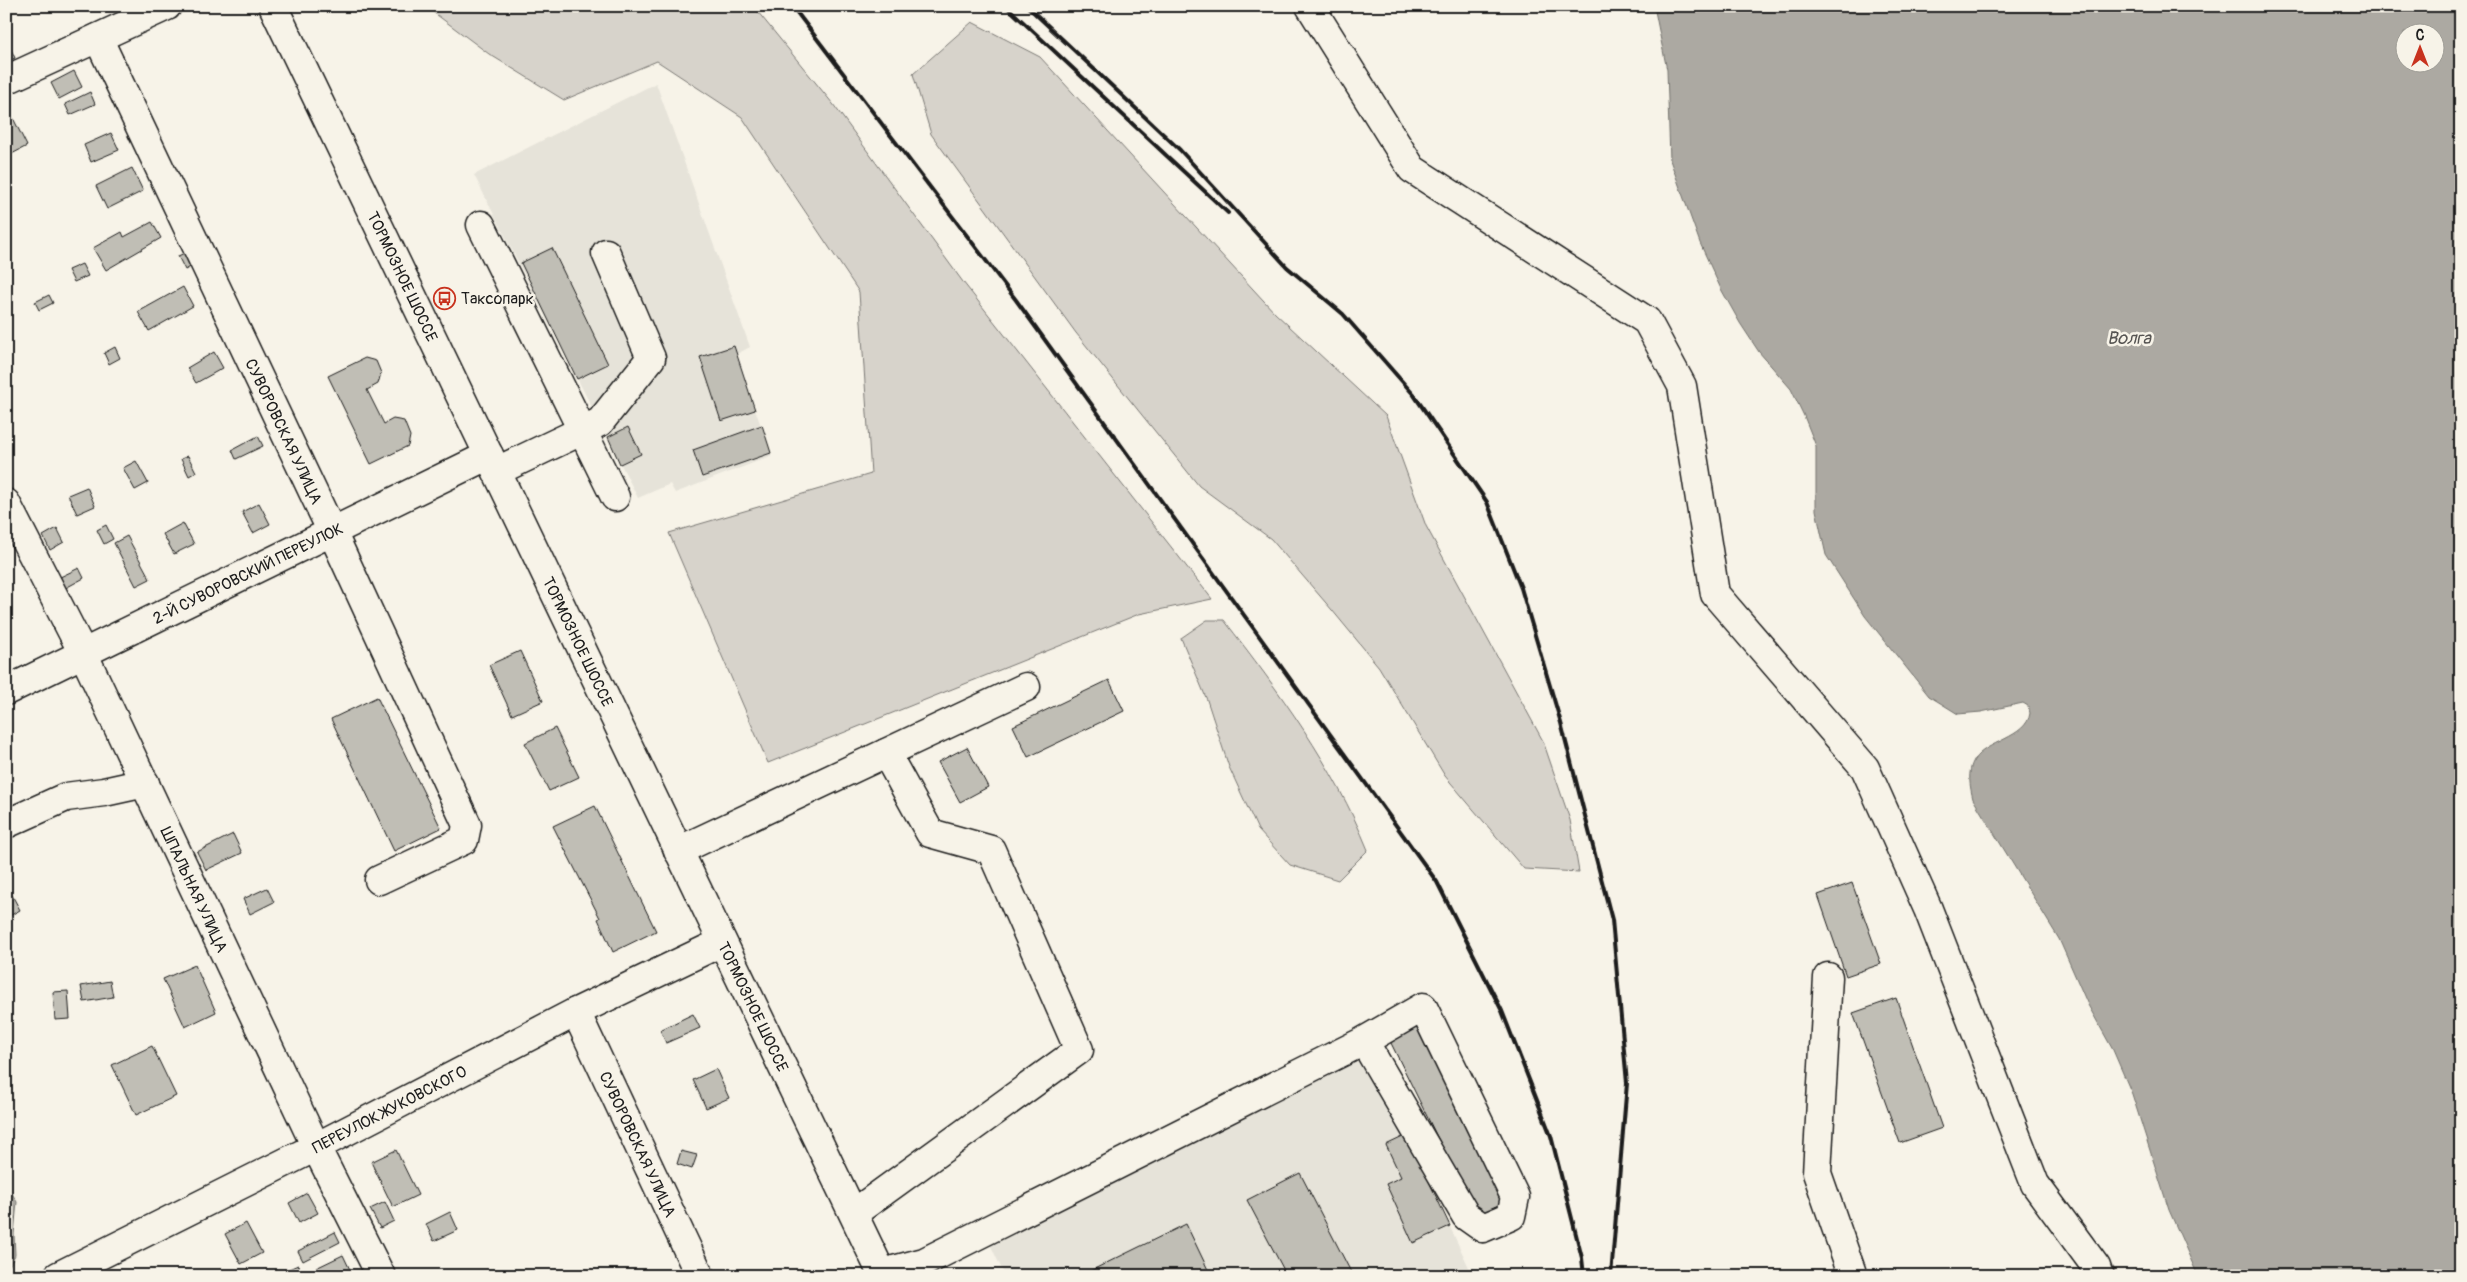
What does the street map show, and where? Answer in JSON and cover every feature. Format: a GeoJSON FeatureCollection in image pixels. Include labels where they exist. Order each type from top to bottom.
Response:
{"type":"FeatureCollection","features":[{"type":"Feature","properties":{"kind":"street"},"geometry":{"type":"LineString","coordinates":[[6,80],[167,6]]}},
{"type":"Feature","properties":{"kind":"street","name":"ТОРМОЗНОЕ ШОССЕ"},"geometry":{"type":"LineString","coordinates":[[273,6],[882,1274]]}},
{"type":"Feature","properties":{"kind":"street"},"geometry":{"type":"LineString","coordinates":[[1310,6],[1412,169],[1647,321],[1682,386],[1715,594],[1865,768],[1928,910],[2035,1184],[2096,1267],[2099,1276]]}},
{"type":"Feature","properties":{"kind":"street","name":"СУВОРОВСКАЯ УЛИЦА"},"geometry":{"type":"LineString","coordinates":[[98,38],[332,532],[467,825],[464,840],[379,880]]}},
{"type":"Feature","properties":{"kind":"street"},"geometry":{"type":"LineString","coordinates":[[481,225],[615,497]]}},
{"type":"Feature","properties":{"kind":"street","name":"2-Й СУВОРОВСКИЙ ПЕРЕУЛОК"},"geometry":{"type":"LineString","coordinates":[[6,691],[332,532],[493,463],[600,422],[651,358],[606,253]]}},
{"type":"Feature","properties":{"kind":"street","name":"ШПАЛЬНАЯ УЛИЦА"},"geometry":{"type":"LineString","coordinates":[[6,503],[84,654],[316,1147],[381,1276]]}},
{"type":"Feature","properties":{"kind":"street"},"geometry":{"type":"LineString","coordinates":[[678,851],[1026,687]]}},
{"type":"Feature","properties":{"kind":"street"},"geometry":{"type":"LineString","coordinates":[[854,1213],[1079,1050],[991,850],[930,833],[886,753]]}},
{"type":"Feature","properties":{"kind":"street"},"geometry":{"type":"LineString","coordinates":[[6,824],[66,797],[104,792],[145,783]]}},
{"type":"Feature","properties":{"kind":"street","name":"ПЕРЕУЛОК ЖУКОВСКОГО"},"geometry":{"type":"LineString","coordinates":[[58,1276],[316,1147],[576,1012],[722,942]]}},
{"type":"Feature","properties":{"kind":"street"},"geometry":{"type":"LineString","coordinates":[[1828,977],[1817,1173],[1853,1276]]}},
{"type":"Feature","properties":{"kind":"street"},"geometry":{"type":"LineString","coordinates":[[882,1274],[924,1262],[1364,1042],[1423,1007],[1515,1197],[1511,1216],[1483,1228],[1466,1216],[1364,1042]]}},
{"type":"Feature","properties":{"kind":"street","name":"СУВОРОВСКАЯ УЛИЦА"},"geometry":{"type":"LineString","coordinates":[[576,1012],[700,1276]]}},
{"type":"Feature","properties":{"kind":"shaded area"},"geometry":{"type":"Polygon","coordinates":[[[425,6],[753,6],[833,104],[963,282],[1212,599],[1139,614],[768,763],[669,533],[871,474],[859,292],[742,117],[657,61],[564,100],[489,54],[425,6]]]}},
{"type":"Feature","properties":{"kind":"shaded area"},"geometry":{"type":"Polygon","coordinates":[[[972,22],[1040,57],[1275,313],[1386,416],[1426,526],[1543,741],[1570,820],[1579,872],[1524,869],[1445,776],[1379,667],[1271,539],[1199,486],[1076,333],[931,134],[913,74],[972,22]]]}},
{"type":"Feature","properties":{"kind":"shaded area"},"geometry":{"type":"Polygon","coordinates":[[[656,83],[750,347],[735,355],[771,456],[675,493],[670,484],[638,498],[474,175],[656,83]]]}},
{"type":"Feature","properties":{"kind":"shaded area"},"geometry":{"type":"Polygon","coordinates":[[[1207,620],[1224,620],[1285,702],[1339,789],[1368,850],[1338,880],[1290,865],[1258,830],[1229,767],[1207,700],[1181,638],[1207,620]]]}},
{"type":"Feature","properties":{"kind":"shaded area"},"geometry":{"type":"Polygon","coordinates":[[[1352,1054],[1407,1135],[1473,1276],[1005,1276],[990,1244],[1352,1054]]]}},
{"type":"Feature","properties":{"kind":"water","name":"Волга"},"geometry":{"type":"Polygon","coordinates":[[[1654,6],[2461,6],[2461,1276],[2198,1276],[2169,1210],[2132,1094],[2113,1050],[2088,1005],[2059,939],[1973,799],[1970,774],[1974,760],[1987,748],[2022,728],[2030,713],[2028,706],[2023,703],[1981,712],[1958,714],[1929,696],[1865,616],[1826,555],[1816,510],[1816,446],[1804,416],[1791,389],[1759,352],[1721,289],[1700,243],[1670,160],[1667,70],[1654,6]]]}},
{"type":"Feature","properties":{"kind":"water"},"geometry":{"type":"Polygon","coordinates":[[[6,1183],[17,1202],[14,1234],[15,1255],[6,1272],[6,1183]]]}},
{"type":"Feature","properties":{"kind":"building"},"geometry":{"type":"Polygon","coordinates":[[[6,39],[15,58],[6,62],[6,39]]]}},
{"type":"Feature","properties":{"kind":"building"},"geometry":{"type":"Polygon","coordinates":[[[74,71],[82,87],[59,99],[51,83],[74,71]]]}},
{"type":"Feature","properties":{"kind":"building"},"geometry":{"type":"Polygon","coordinates":[[[90,92],[95,104],[70,115],[65,104],[90,92]]]}},
{"type":"Feature","properties":{"kind":"building"},"geometry":{"type":"Polygon","coordinates":[[[11,114],[27,146],[6,157],[6,116],[11,114]]]}},
{"type":"Feature","properties":{"kind":"building"},"geometry":{"type":"Polygon","coordinates":[[[111,133],[119,150],[91,162],[84,145],[111,133]]]}},
{"type":"Feature","properties":{"kind":"building"},"geometry":{"type":"Polygon","coordinates":[[[132,168],[143,191],[107,209],[96,186],[132,168]]]}},
{"type":"Feature","properties":{"kind":"building"},"geometry":{"type":"Polygon","coordinates":[[[152,222],[161,238],[106,270],[93,248],[122,232],[124,237],[152,222]]]}},
{"type":"Feature","properties":{"kind":"building"},"geometry":{"type":"Polygon","coordinates":[[[552,248],[608,364],[577,379],[521,263],[552,248]]]}},
{"type":"Feature","properties":{"kind":"building"},"geometry":{"type":"Polygon","coordinates":[[[189,251],[196,264],[185,270],[178,256],[189,251]]]}},
{"type":"Feature","properties":{"kind":"building"},"geometry":{"type":"Polygon","coordinates":[[[82,264],[88,276],[74,282],[68,270],[82,264]]]}},
{"type":"Feature","properties":{"kind":"building"},"geometry":{"type":"Polygon","coordinates":[[[183,287],[193,306],[149,331],[138,312],[183,287]]]}},
{"type":"Feature","properties":{"kind":"building"},"geometry":{"type":"Polygon","coordinates":[[[49,295],[53,303],[39,310],[35,302],[49,295]]]}},
{"type":"Feature","properties":{"kind":"building"},"geometry":{"type":"Polygon","coordinates":[[[734,346],[755,410],[721,421],[700,357],[734,346]]]}},
{"type":"Feature","properties":{"kind":"building"},"geometry":{"type":"Polygon","coordinates":[[[115,347],[120,358],[109,364],[104,353],[115,347]]]}},
{"type":"Feature","properties":{"kind":"building"},"geometry":{"type":"Polygon","coordinates":[[[214,352],[223,368],[196,383],[187,368],[214,352]]]}},
{"type":"Feature","properties":{"kind":"building"},"geometry":{"type":"Polygon","coordinates":[[[365,358],[376,361],[381,373],[378,384],[367,390],[384,424],[393,419],[404,421],[410,436],[408,446],[371,464],[328,376],[365,358]]]}},
{"type":"Feature","properties":{"kind":"building"},"geometry":{"type":"Polygon","coordinates":[[[762,425],[771,453],[702,477],[693,450],[762,425]]]}},
{"type":"Feature","properties":{"kind":"building"},"geometry":{"type":"Polygon","coordinates":[[[628,427],[641,454],[620,464],[608,437],[628,427]]]}},
{"type":"Feature","properties":{"kind":"building"},"geometry":{"type":"Polygon","coordinates":[[[258,436],[263,446],[236,459],[232,450],[258,436]]]}},
{"type":"Feature","properties":{"kind":"building"},"geometry":{"type":"Polygon","coordinates":[[[188,456],[196,472],[189,476],[181,459],[188,456]]]}},
{"type":"Feature","properties":{"kind":"building"},"geometry":{"type":"Polygon","coordinates":[[[136,461],[148,483],[135,490],[123,468],[136,461]]]}},
{"type":"Feature","properties":{"kind":"building"},"geometry":{"type":"Polygon","coordinates":[[[87,487],[95,506],[77,514],[68,495],[87,487]]]}},
{"type":"Feature","properties":{"kind":"building"},"geometry":{"type":"Polygon","coordinates":[[[259,503],[270,524],[253,533],[242,512],[259,503]]]}},
{"type":"Feature","properties":{"kind":"building"},"geometry":{"type":"Polygon","coordinates":[[[183,523],[194,544],[174,554],[163,534],[183,523]]]}},
{"type":"Feature","properties":{"kind":"building"},"geometry":{"type":"Polygon","coordinates":[[[106,525],[113,539],[104,544],[97,530],[106,525]]]}},
{"type":"Feature","properties":{"kind":"building"},"geometry":{"type":"Polygon","coordinates":[[[57,528],[64,542],[50,550],[43,536],[57,528]]]}},
{"type":"Feature","properties":{"kind":"building"},"geometry":{"type":"Polygon","coordinates":[[[127,536],[150,579],[136,586],[114,543],[127,536]]]}},
{"type":"Feature","properties":{"kind":"building"},"geometry":{"type":"Polygon","coordinates":[[[79,568],[84,578],[62,590],[56,579],[79,568]]]}},
{"type":"Feature","properties":{"kind":"building"},"geometry":{"type":"Polygon","coordinates":[[[520,651],[543,701],[512,715],[489,665],[520,651]]]}},
{"type":"Feature","properties":{"kind":"building"},"geometry":{"type":"Polygon","coordinates":[[[1109,680],[1124,711],[1028,757],[1013,726],[1109,680]]]}},
{"type":"Feature","properties":{"kind":"building"},"geometry":{"type":"Polygon","coordinates":[[[377,697],[441,828],[394,851],[331,719],[377,697]]]}},
{"type":"Feature","properties":{"kind":"building"},"geometry":{"type":"Polygon","coordinates":[[[555,728],[579,777],[549,791],[525,743],[555,728]]]}},
{"type":"Feature","properties":{"kind":"building"},"geometry":{"type":"Polygon","coordinates":[[[967,747],[988,787],[960,802],[938,762],[967,747]]]}},
{"type":"Feature","properties":{"kind":"building"},"geometry":{"type":"Polygon","coordinates":[[[595,806],[656,931],[613,952],[598,919],[600,918],[553,826],[595,806]]]}},
{"type":"Feature","properties":{"kind":"building"},"geometry":{"type":"Polygon","coordinates":[[[233,834],[242,853],[206,870],[197,852],[233,834]]]}},
{"type":"Feature","properties":{"kind":"building"},"geometry":{"type":"Polygon","coordinates":[[[1852,883],[1881,964],[1846,976],[1818,895],[1852,883]]]}},
{"type":"Feature","properties":{"kind":"building"},"geometry":{"type":"Polygon","coordinates":[[[6,884],[20,910],[6,918],[6,884]]]}},
{"type":"Feature","properties":{"kind":"building"},"geometry":{"type":"Polygon","coordinates":[[[267,888],[274,902],[250,914],[243,899],[267,888]]]}},
{"type":"Feature","properties":{"kind":"building"},"geometry":{"type":"Polygon","coordinates":[[[195,965],[216,1012],[185,1027],[163,979],[195,965]]]}},
{"type":"Feature","properties":{"kind":"building"},"geometry":{"type":"Polygon","coordinates":[[[110,981],[113,997],[84,1002],[81,986],[110,981]]]}},
{"type":"Feature","properties":{"kind":"building"},"geometry":{"type":"Polygon","coordinates":[[[68,991],[70,1019],[55,1020],[53,992],[68,991]]]}},
{"type":"Feature","properties":{"kind":"building"},"geometry":{"type":"Polygon","coordinates":[[[1896,998],[1942,1128],[1900,1143],[1853,1013],[1896,998]]]}},
{"type":"Feature","properties":{"kind":"building"},"geometry":{"type":"Polygon","coordinates":[[[693,1014],[700,1028],[666,1043],[660,1030],[693,1014]]]}},
{"type":"Feature","properties":{"kind":"building"},"geometry":{"type":"Polygon","coordinates":[[[1421,1021],[1509,1200],[1476,1216],[1388,1037],[1421,1021]]]}},
{"type":"Feature","properties":{"kind":"building"},"geometry":{"type":"Polygon","coordinates":[[[152,1046],[176,1096],[136,1115],[112,1065],[152,1046]]]}},
{"type":"Feature","properties":{"kind":"building"},"geometry":{"type":"Polygon","coordinates":[[[716,1069],[729,1098],[706,1108],[693,1080],[716,1069]]]}},
{"type":"Feature","properties":{"kind":"building"},"geometry":{"type":"Polygon","coordinates":[[[1407,1135],[1450,1226],[1413,1243],[1386,1184],[1401,1177],[1386,1145],[1407,1135]]]}},
{"type":"Feature","properties":{"kind":"building"},"geometry":{"type":"Polygon","coordinates":[[[396,1150],[418,1195],[393,1207],[371,1162],[396,1150]]]}},
{"type":"Feature","properties":{"kind":"building"},"geometry":{"type":"Polygon","coordinates":[[[681,1151],[697,1155],[692,1169],[677,1164],[681,1151]]]}},
{"type":"Feature","properties":{"kind":"building"},"geometry":{"type":"Polygon","coordinates":[[[1300,1173],[1353,1276],[1287,1276],[1247,1200],[1300,1173]]]}},
{"type":"Feature","properties":{"kind":"building"},"geometry":{"type":"Polygon","coordinates":[[[307,1193],[318,1213],[299,1223],[289,1203],[307,1193]]]}},
{"type":"Feature","properties":{"kind":"building"},"geometry":{"type":"Polygon","coordinates":[[[385,1202],[394,1221],[380,1228],[370,1209],[385,1202]]]}},
{"type":"Feature","properties":{"kind":"building"},"geometry":{"type":"Polygon","coordinates":[[[450,1212],[458,1230],[434,1241],[426,1224],[450,1212]]]}},
{"type":"Feature","properties":{"kind":"building"},"geometry":{"type":"Polygon","coordinates":[[[246,1223],[262,1253],[241,1264],[225,1234],[246,1223]]]}},
{"type":"Feature","properties":{"kind":"building"},"geometry":{"type":"Polygon","coordinates":[[[1186,1224],[1211,1276],[1080,1276],[1186,1224]]]}},
{"type":"Feature","properties":{"kind":"building"},"geometry":{"type":"Polygon","coordinates":[[[335,1232],[340,1242],[303,1261],[298,1251],[335,1232]]]}},
{"type":"Feature","properties":{"kind":"building"},"geometry":{"type":"Polygon","coordinates":[[[343,1255],[353,1276],[314,1276],[312,1270],[343,1255]]]}},
{"type":"Feature","properties":{"kind":"building"},"geometry":{"type":"Polygon","coordinates":[[[298,1265],[303,1276],[293,1276],[289,1269],[298,1265]]]}},
{"type":"Feature","properties":{"kind":"railway"},"geometry":{"type":"LineString","coordinates":[[792,6],[1016,300],[1437,882],[1502,1011],[1551,1136],[1582,1258],[1584,1276]]}},
{"type":"Feature","properties":{"kind":"railway"},"geometry":{"type":"LineString","coordinates":[[1006,6],[1228,213]]}},
{"type":"Feature","properties":{"kind":"railway"},"geometry":{"type":"LineString","coordinates":[[1027,6],[1180,150],[1287,267],[1343,314],[1414,395],[1487,502],[1521,588],[1561,723],[1612,920],[1627,1083],[1611,1276]]}},
{"type":"Feature","properties":{"kind":"place","name":"Таксопарк"},"geometry":{"type":"Point","coordinates":[445,298]}}]}
